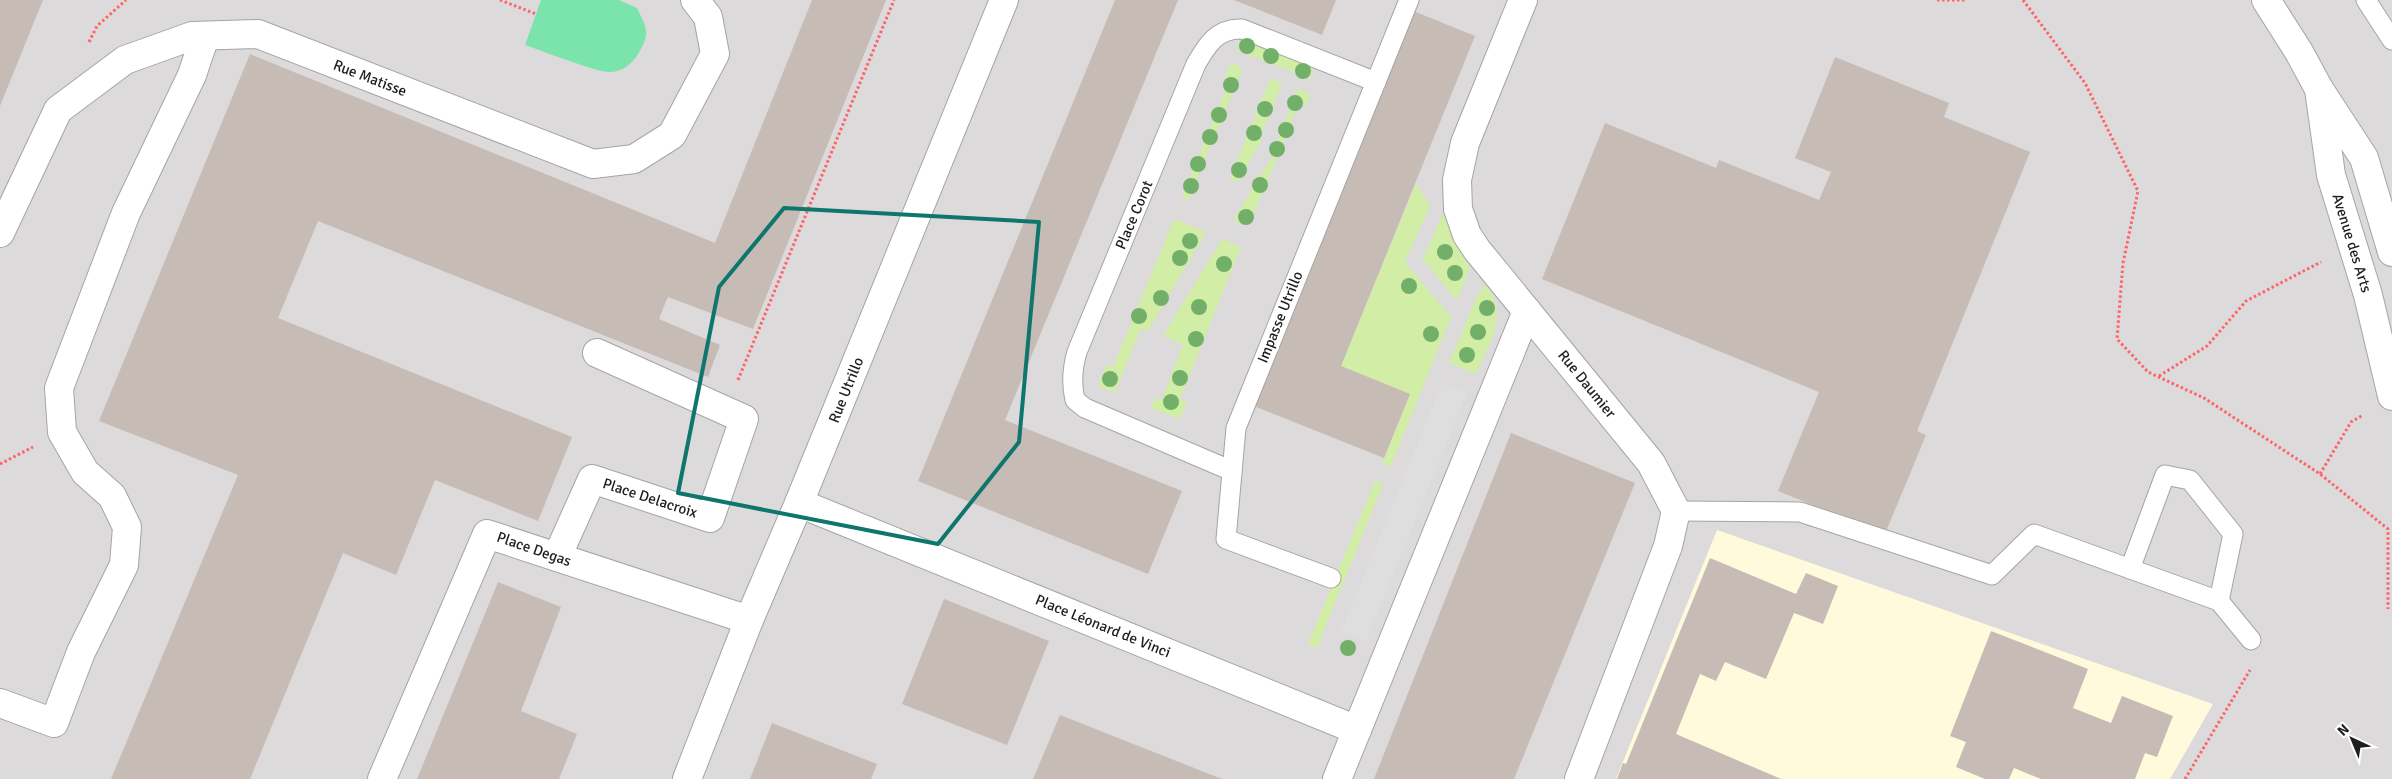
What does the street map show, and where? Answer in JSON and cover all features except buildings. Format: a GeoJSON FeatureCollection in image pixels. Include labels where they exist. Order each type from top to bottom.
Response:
{"type":"FeatureCollection","features":[{"type":"Feature","properties":{"kind":"street","name":"Rue Matisse"},"geometry":{"type":"LineString","coordinates":[[0,233],[58,110],[125,60],[192,36],[258,34],[593,164],[634,159],[672,135],[716,54],[708,17],[695,0]]}},
{"type":"Feature","properties":{"kind":"street","name":"Rue Utrillo"},"geometry":{"type":"LineString","coordinates":[[687,779],[750,620],[800,503],[1004,0]]}},
{"type":"Feature","properties":{"kind":"street","name":"Rue Daumier"},"geometry":{"type":"LineString","coordinates":[[1523,0],[1465,143],[1457,180],[1458,209],[1467,235],[1651,462],[1676,511]]}},
{"type":"Feature","properties":{"kind":"street","name":"Avenue des Arts"},"geometry":{"type":"LineString","coordinates":[[2266,0],[2299,52],[2319,89],[2364,158],[2392,252]]}},
{"type":"Feature","properties":{"kind":"street"},"geometry":{"type":"LineString","coordinates":[[0,703],[54,723],[82,652],[124,565],[127,528],[112,496],[84,472],[62,432],[59,388],[126,213],[192,75],[205,36]]}},
{"type":"Feature","properties":{"kind":"street","name":"Avenue des Arts"},"geometry":{"type":"LineString","coordinates":[[2319,89],[2331,175],[2368,295],[2392,396]]}},
{"type":"Feature","properties":{"kind":"street"},"geometry":{"type":"LineString","coordinates":[[1338,779],[1527,311]]}},
{"type":"Feature","properties":{"kind":"street","name":"Place Delacroix"},"geometry":{"type":"LineString","coordinates":[[557,557],[592,479],[710,518],[744,419],[597,354]]}},
{"type":"Feature","properties":{"kind":"street","name":"Place Léonard de Vinci"},"geometry":{"type":"LineString","coordinates":[[800,503],[1357,730]]}},
{"type":"Feature","properties":{"kind":"street"},"geometry":{"type":"LineString","coordinates":[[1580,779],[1668,546],[1676,511]]}},
{"type":"Feature","properties":{"kind":"street","name":"Place Degas"},"geometry":{"type":"LineString","coordinates":[[382,779],[487,534],[750,620]]}},
{"type":"Feature","properties":{"kind":"lane","name":"Impasse Utrillo"},"geometry":{"type":"LineString","coordinates":[[1331,578],[1226,539],[1236,428],[1409,0]]}},
{"type":"Feature","properties":{"kind":"lane"},"geometry":{"type":"LineString","coordinates":[[2366,0],[2392,40]]}},
{"type":"Feature","properties":{"kind":"lane","name":"Place Corot"},"geometry":{"type":"LineString","coordinates":[[1232,471],[1085,408],[1075,400],[1072,388],[1072,369],[1077,352],[1196,64],[1212,39],[1231,28],[1242,29],[1376,82]]}},
{"type":"Feature","properties":{"kind":"lane"},"geometry":{"type":"LineString","coordinates":[[2130,569],[2165,475],[2190,480],[2233,534],[2219,601]]}},
{"type":"Feature","properties":{"kind":"lane"},"geometry":{"type":"LineString","coordinates":[[1676,511],[1800,512],[1992,575],[2034,534],[2219,601],[2251,640]]}},
{"type":"Feature","properties":{"kind":"path"},"geometry":{"type":"LineString","coordinates":[[500,0],[536,14]]}},
{"type":"Feature","properties":{"kind":"path"},"geometry":{"type":"LineString","coordinates":[[726,411],[894,0]]}},
{"type":"Feature","properties":{"kind":"path"},"geometry":{"type":"LineString","coordinates":[[1937,0],[1967,0]]}},
{"type":"Feature","properties":{"kind":"path"},"geometry":{"type":"LineString","coordinates":[[2023,0],[2085,83],[2138,191],[2123,263],[2117,339],[2148,372],[2204,398],[2320,474],[2388,530],[2388,609]]}},
{"type":"Feature","properties":{"kind":"path"},"geometry":{"type":"LineString","coordinates":[[2159,377],[2207,346],[2246,301],[2322,262]]}},
{"type":"Feature","properties":{"kind":"path"},"geometry":{"type":"LineString","coordinates":[[2320,474],[2351,422],[2365,414]]}},
{"type":"Feature","properties":{"kind":"path"},"geometry":{"type":"LineString","coordinates":[[2185,779],[2253,666],[2251,640]]}},
{"type":"Feature","properties":{"kind":"highlighted area"},"geometry":{"type":"Polygon","coordinates":[[[784,208],[1039,222],[1019,442],[938,544],[678,493],[719,287],[784,208]]]}},
{"type":"Feature","properties":{"kind":"shaded area"},"geometry":{"type":"Polygon","coordinates":[[[0,0],[2392,0],[2392,779],[0,779],[0,0]]]}},
{"type":"Feature","properties":{"kind":"shaded area"},"geometry":{"type":"Polygon","coordinates":[[[1442,383],[1467,393],[1366,642],[1341,632],[1442,383]]]}},
{"type":"Feature","properties":{"kind":"shaded area"},"geometry":{"type":"Polygon","coordinates":[[[1717,530],[2213,704],[2170,779],[1616,779],[1717,530]]]}},
{"type":"Feature","properties":{"kind":"green space"},"geometry":{"type":"Polygon","coordinates":[[[541,0],[619,0],[637,8],[645,26],[645,41],[630,64],[619,71],[610,72],[582,65],[525,45],[541,0]]]}},
{"type":"Feature","properties":{"kind":"green space"},"geometry":{"type":"Polygon","coordinates":[[[1241,39],[1311,65],[1314,68],[1310,79],[1237,50],[1241,39]]]}},
{"type":"Feature","properties":{"kind":"green space"},"geometry":{"type":"Polygon","coordinates":[[[1231,63],[1243,68],[1188,200],[1182,198],[1230,79],[1225,77],[1231,63]]]}},
{"type":"Feature","properties":{"kind":"green space"},"geometry":{"type":"Polygon","coordinates":[[[1270,79],[1282,84],[1260,137],[1263,138],[1238,182],[1230,179],[1270,79]]]}},
{"type":"Feature","properties":{"kind":"green space"},"geometry":{"type":"Polygon","coordinates":[[[1298,89],[1311,95],[1307,105],[1299,103],[1249,226],[1233,220],[1272,157],[1298,89]]]}},
{"type":"Feature","properties":{"kind":"green space"},"geometry":{"type":"Polygon","coordinates":[[[1416,183],[1430,206],[1405,262],[1451,317],[1391,466],[1382,463],[1410,394],[1341,366],[1416,183]]]}},
{"type":"Feature","properties":{"kind":"green space"},"geometry":{"type":"Polygon","coordinates":[[[1444,212],[1453,240],[1470,268],[1457,301],[1423,259],[1444,212]]]}},
{"type":"Feature","properties":{"kind":"green space"},"geometry":{"type":"Polygon","coordinates":[[[1174,219],[1206,232],[1148,331],[1141,329],[1115,392],[1098,386],[1106,365],[1113,367],[1174,219]]]}},
{"type":"Feature","properties":{"kind":"green space"},"geometry":{"type":"Polygon","coordinates":[[[1222,239],[1241,247],[1180,399],[1187,402],[1180,419],[1151,408],[1155,398],[1162,400],[1183,344],[1163,336],[1222,239]]]}},
{"type":"Feature","properties":{"kind":"green space"},"geometry":{"type":"Polygon","coordinates":[[[1486,285],[1493,296],[1497,319],[1491,340],[1476,374],[1449,363],[1478,294],[1486,285]]]}},
{"type":"Feature","properties":{"kind":"green space"},"geometry":{"type":"Polygon","coordinates":[[[1375,481],[1383,484],[1317,648],[1308,644],[1375,481]]]}}]}
